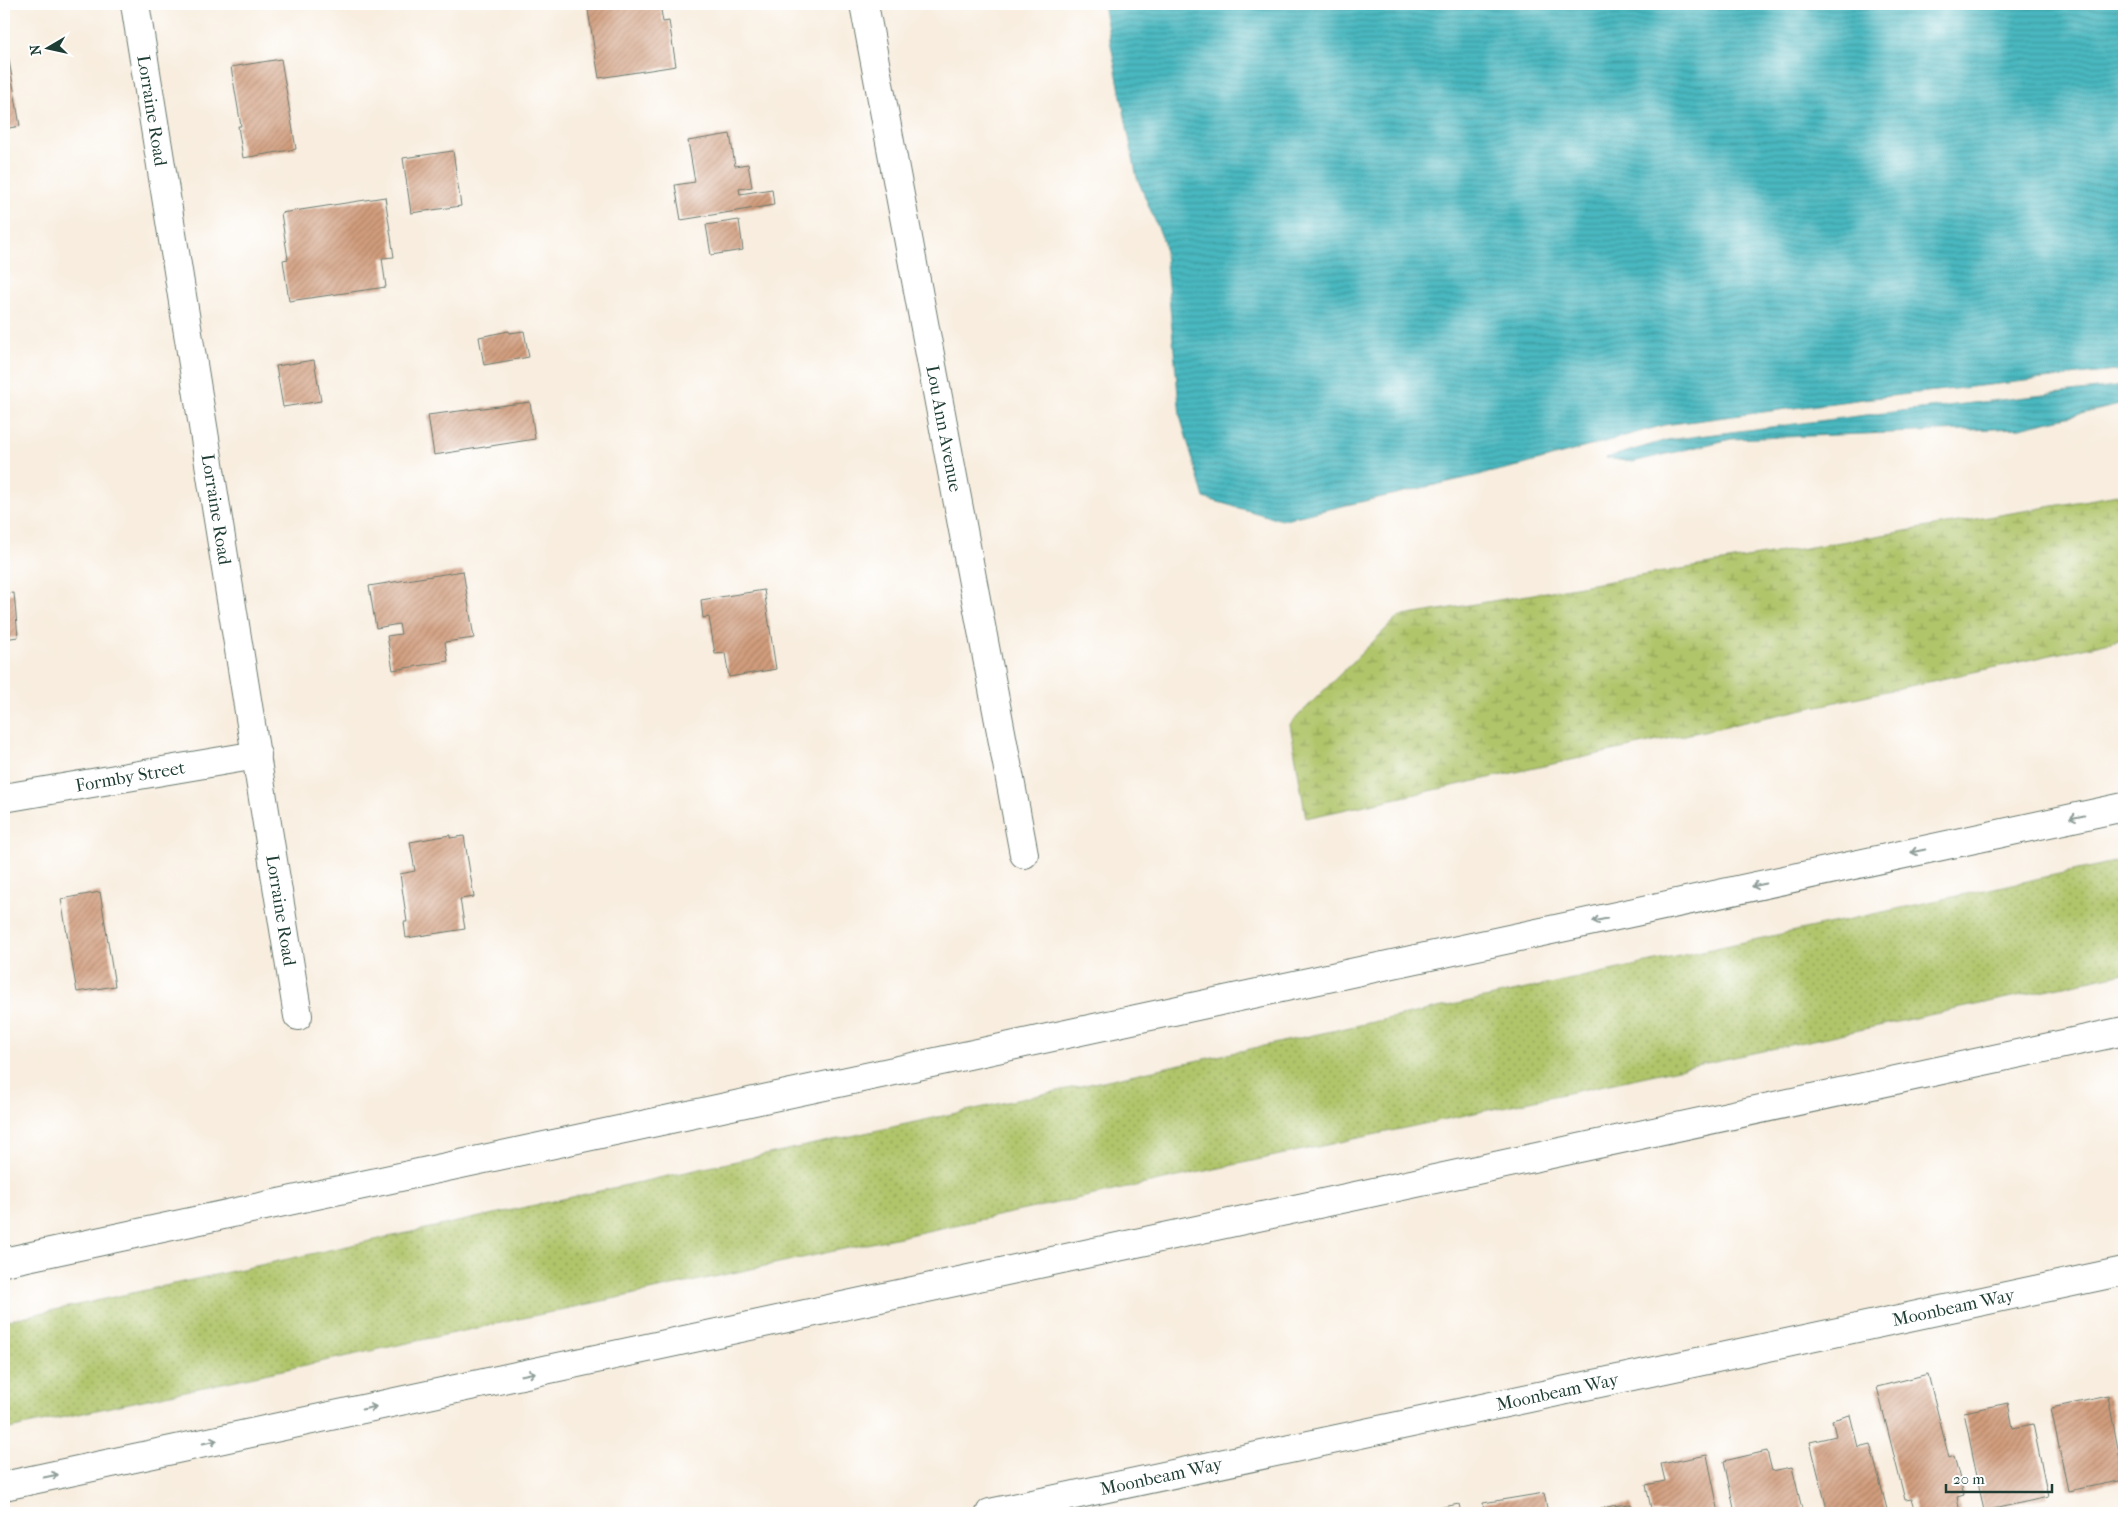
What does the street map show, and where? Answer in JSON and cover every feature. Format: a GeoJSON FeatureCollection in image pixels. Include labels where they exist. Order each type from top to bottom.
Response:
{"type":"FeatureCollection","features":[{"type":"Feature","properties":{"kind":"main road","name":"Lorraine Road"},"geometry":{"type":"LineString","coordinates":[[135,4],[298,1016]]}},
{"type":"Feature","properties":{"kind":"main road","name":"Lou Ann Avenue"},"geometry":{"type":"LineString","coordinates":[[864,4],[1024,854]]}},
{"type":"Feature","properties":{"kind":"main road","name":"Formby Street"},"geometry":{"type":"LineString","coordinates":[[4,798],[256,755]]}},
{"type":"Feature","properties":{"kind":"main road"},"geometry":{"type":"LineString","coordinates":[[4,1262],[2124,807]]}},
{"type":"Feature","properties":{"kind":"main road"},"geometry":{"type":"LineString","coordinates":[[4,1486],[2124,1031]]}},
{"type":"Feature","properties":{"kind":"main road","name":"Moonbeam Way"},"geometry":{"type":"LineString","coordinates":[[990,1513],[2124,1271]]}},
{"type":"Feature","properties":{"kind":"green space"},"geometry":{"type":"Polygon","coordinates":[[[2124,494],[2124,639],[1306,818],[1290,724],[1398,617],[2124,494]]]}},
{"type":"Feature","properties":{"kind":"green space"},"geometry":{"type":"Polygon","coordinates":[[[2124,860],[2124,973],[4,1430],[4,1321],[2124,860]]]}},
{"type":"Feature","properties":{"kind":"water"},"geometry":{"type":"Polygon","coordinates":[[[1103,4],[2124,4],[2124,370],[1864,399],[1664,425],[1523,465],[1281,520],[1204,498],[1180,416],[1164,242],[1137,178],[1103,4]]]}},
{"type":"Feature","properties":{"kind":"water"},"geometry":{"type":"Polygon","coordinates":[[[2124,386],[2124,404],[2020,428],[1731,439],[1633,462],[1606,458],[1667,440],[2124,386]]]}},
{"type":"Feature","properties":{"kind":"building"},"geometry":{"type":"Polygon","coordinates":[[[587,4],[660,4],[663,22],[669,21],[676,66],[599,78],[587,4]]]}},
{"type":"Feature","properties":{"kind":"building"},"geometry":{"type":"Polygon","coordinates":[[[4,30],[20,126],[4,129],[4,30]]]}},
{"type":"Feature","properties":{"kind":"building"},"geometry":{"type":"Polygon","coordinates":[[[281,59],[296,149],[243,158],[238,126],[241,126],[231,67],[281,59]]]}},
{"type":"Feature","properties":{"kind":"building"},"geometry":{"type":"Polygon","coordinates":[[[730,134],[735,166],[748,164],[752,187],[739,189],[740,194],[772,189],[774,205],[681,220],[675,185],[695,182],[688,141],[730,134]]]}},
{"type":"Feature","properties":{"kind":"building"},"geometry":{"type":"Polygon","coordinates":[[[453,151],[461,206],[411,213],[403,158],[453,151]]]}},
{"type":"Feature","properties":{"kind":"building"},"geometry":{"type":"Polygon","coordinates":[[[385,197],[394,257],[382,258],[386,287],[289,301],[283,260],[288,259],[281,213],[385,197]]]}},
{"type":"Feature","properties":{"kind":"building"},"geometry":{"type":"Polygon","coordinates":[[[739,220],[743,250],[711,255],[706,225],[739,220]]]}},
{"type":"Feature","properties":{"kind":"building"},"geometry":{"type":"Polygon","coordinates":[[[509,331],[510,333],[524,331],[529,357],[484,365],[479,337],[509,331]]]}},
{"type":"Feature","properties":{"kind":"building"},"geometry":{"type":"Polygon","coordinates":[[[314,360],[321,401],[283,407],[276,366],[314,360]]]}},
{"type":"Feature","properties":{"kind":"building"},"geometry":{"type":"Polygon","coordinates":[[[530,402],[535,439],[434,455],[428,415],[530,402]]]}},
{"type":"Feature","properties":{"kind":"building"},"geometry":{"type":"Polygon","coordinates":[[[463,571],[474,638],[445,642],[448,661],[393,670],[387,636],[401,634],[399,624],[376,628],[369,586],[463,571]]]}},
{"type":"Feature","properties":{"kind":"building"},"geometry":{"type":"Polygon","coordinates":[[[764,590],[776,669],[729,677],[725,653],[715,654],[709,617],[703,618],[701,600],[764,590]]]}},
{"type":"Feature","properties":{"kind":"building"},"geometry":{"type":"Polygon","coordinates":[[[14,593],[18,637],[4,639],[4,594],[14,593]]]}},
{"type":"Feature","properties":{"kind":"building"},"geometry":{"type":"Polygon","coordinates":[[[450,835],[450,838],[464,836],[474,897],[460,899],[465,929],[406,938],[404,922],[407,922],[400,874],[415,871],[410,842],[450,835]]]}},
{"type":"Feature","properties":{"kind":"building"},"geometry":{"type":"Polygon","coordinates":[[[100,892],[115,986],[77,992],[61,899],[100,892]]]}},
{"type":"Feature","properties":{"kind":"building"},"geometry":{"type":"Polygon","coordinates":[[[1928,1374],[1949,1458],[1954,1456],[1964,1495],[1957,1497],[1960,1513],[1916,1513],[1912,1499],[1905,1500],[1877,1387],[1928,1374]]]}},
{"type":"Feature","properties":{"kind":"building"},"geometry":{"type":"Polygon","coordinates":[[[2108,1396],[2124,1480],[2068,1491],[2051,1408],[2108,1396]]]}},
{"type":"Feature","properties":{"kind":"building"},"geometry":{"type":"Polygon","coordinates":[[[2008,1403],[2013,1428],[2033,1424],[2048,1497],[1984,1511],[1964,1412],[2008,1403]]]}},
{"type":"Feature","properties":{"kind":"building"},"geometry":{"type":"Polygon","coordinates":[[[1850,1415],[1858,1447],[1870,1444],[1888,1513],[1828,1513],[1810,1442],[1836,1436],[1832,1420],[1850,1415]]]}},
{"type":"Feature","properties":{"kind":"building"},"geometry":{"type":"Polygon","coordinates":[[[1767,1451],[1772,1471],[1792,1467],[1803,1513],[1735,1513],[1724,1461],[1767,1451]]]}},
{"type":"Feature","properties":{"kind":"building"},"geometry":{"type":"Polygon","coordinates":[[[1707,1455],[1719,1513],[1652,1513],[1646,1485],[1665,1481],[1661,1464],[1707,1455]]]}},
{"type":"Feature","properties":{"kind":"building"},"geometry":{"type":"Polygon","coordinates":[[[1544,1493],[1548,1513],[1484,1513],[1483,1503],[1544,1493]]]}},
{"type":"Feature","properties":{"kind":"building"},"geometry":{"type":"Polygon","coordinates":[[[1459,1504],[1461,1513],[1416,1513],[1416,1512],[1459,1504]]]}},
{"type":"Feature","properties":{"kind":"building"},"geometry":{"type":"Polygon","coordinates":[[[1631,1504],[1633,1513],[1581,1513],[1612,1506],[1631,1504]]]}}]}
